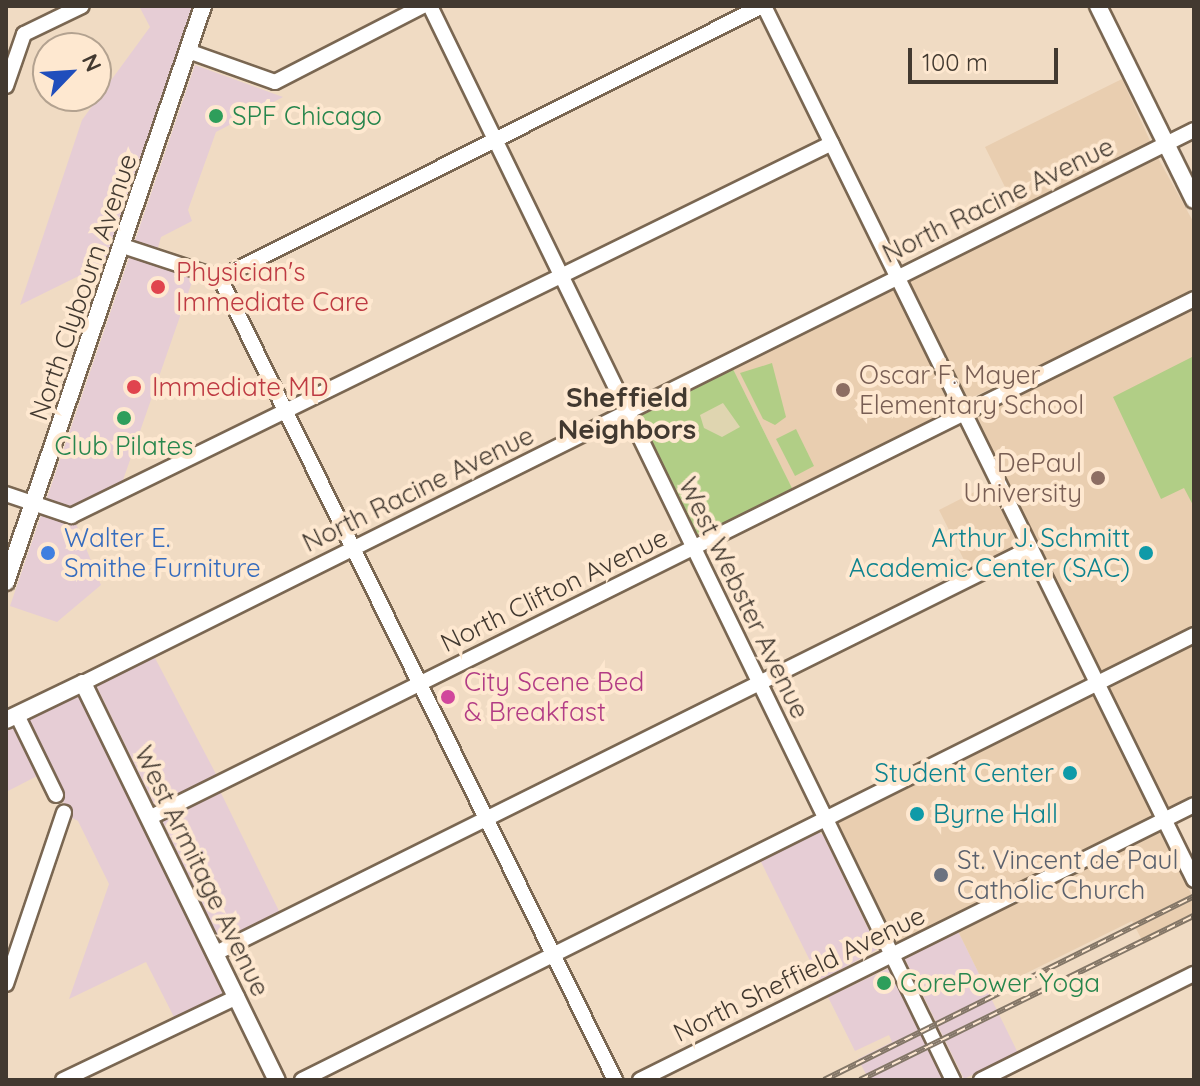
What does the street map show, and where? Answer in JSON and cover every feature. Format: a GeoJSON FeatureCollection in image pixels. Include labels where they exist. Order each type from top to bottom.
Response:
{"type":"FeatureCollection","features":[{"type":"Feature","properties":{"kind":"main road","name":"North Clybourn Avenue"},"geometry":{"type":"LineString","coordinates":[[6,582],[203,6]]}},
{"type":"Feature","properties":{"kind":"main road"},"geometry":{"type":"LineString","coordinates":[[1098,6],[1194,200]]}},
{"type":"Feature","properties":{"kind":"main road","name":"North Racine Avenue"},"geometry":{"type":"LineString","coordinates":[[12,718],[83,683]]}},
{"type":"Feature","properties":{"kind":"main road","name":"West Armitage Avenue"},"geometry":{"type":"LineString","coordinates":[[83,683],[277,1080]]}},
{"type":"Feature","properties":{"kind":"street"},"geometry":{"type":"LineString","coordinates":[[6,86],[24,34],[82,6]]}},
{"type":"Feature","properties":{"kind":"street"},"geometry":{"type":"LineString","coordinates":[[188,51],[275,82],[423,6]]}},
{"type":"Feature","properties":{"kind":"street","name":"West Webster Avenue"},"geometry":{"type":"LineString","coordinates":[[430,6],[953,1080]]}},
{"type":"Feature","properties":{"kind":"street"},"geometry":{"type":"LineString","coordinates":[[123,246],[220,278],[763,6],[1194,880]]}},
{"type":"Feature","properties":{"kind":"street","name":"North Racine Avenue"},"geometry":{"type":"LineString","coordinates":[[83,683],[1194,130]]}},
{"type":"Feature","properties":{"kind":"street"},"geometry":{"type":"LineString","coordinates":[[6,494],[71,516],[832,143]]}},
{"type":"Feature","properties":{"kind":"street"},"geometry":{"type":"LineString","coordinates":[[220,278],[615,1080]]}},
{"type":"Feature","properties":{"kind":"street","name":"North Clifton Avenue"},"geometry":{"type":"LineString","coordinates":[[149,818],[1194,299]]}},
{"type":"Feature","properties":{"kind":"street"},"geometry":{"type":"LineString","coordinates":[[216,953],[1031,548]]}},
{"type":"Feature","properties":{"kind":"street"},"geometry":{"type":"LineString","coordinates":[[302,1080],[1194,635]]}},
{"type":"Feature","properties":{"kind":"street"},"geometry":{"type":"LineString","coordinates":[[12,718],[56,795]]}},
{"type":"Feature","properties":{"kind":"street","name":"North Sheffield Avenue"},"geometry":{"type":"LineString","coordinates":[[640,1080],[1194,805]]}},
{"type":"Feature","properties":{"kind":"street"},"geometry":{"type":"LineString","coordinates":[[6,984],[64,813]]}},
{"type":"Feature","properties":{"kind":"street"},"geometry":{"type":"LineString","coordinates":[[981,1080],[1194,974]]}},
{"type":"Feature","properties":{"kind":"street"},"geometry":{"type":"LineString","coordinates":[[63,1080],[237,997]]}},
{"type":"Feature","properties":{"kind":"shaded area"},"geometry":{"type":"Polygon","coordinates":[[[139,6],[196,6],[105,263],[20,305],[82,120],[88,112],[112,112],[112,79],[150,27],[139,6]]]}},
{"type":"Feature","properties":{"kind":"shaded area"},"geometry":{"type":"Polygon","coordinates":[[[195,65],[283,97],[216,132],[188,210],[192,221],[161,237],[153,265],[193,279],[122,483],[70,509],[101,585],[57,622],[10,606],[195,65]]]}},
{"type":"Feature","properties":{"kind":"shaded area"},"geometry":{"type":"Polygon","coordinates":[[[1122,79],[1151,143],[1016,209],[985,147],[1122,79]]]}},
{"type":"Feature","properties":{"kind":"shaded area","name":"DePaul University"},"geometry":{"type":"Polygon","coordinates":[[[1158,158],[1194,223],[1194,291],[965,401],[909,282],[1158,158]]]}},
{"type":"Feature","properties":{"kind":"shaded area","name":"Oscar F. Mayer Elementary School"},"geometry":{"type":"Polygon","coordinates":[[[893,286],[954,411],[793,490],[733,369],[893,286]]]}},
{"type":"Feature","properties":{"kind":"shaded area","name":"DePaul University"},"geometry":{"type":"Polygon","coordinates":[[[1194,306],[1194,628],[1100,673],[974,419],[1194,306]]]}},
{"type":"Feature","properties":{"kind":"shaded area","name":"DePaul University"},"geometry":{"type":"Polygon","coordinates":[[[990,484],[1017,544],[969,570],[939,510],[990,484]]]}},
{"type":"Feature","properties":{"kind":"shaded area"},"geometry":{"type":"Polygon","coordinates":[[[1194,644],[1194,795],[1168,811],[1108,689],[1194,644]]]}},
{"type":"Feature","properties":{"kind":"shaded area"},"geometry":{"type":"Polygon","coordinates":[[[154,656],[217,776],[155,806],[96,685],[154,656]]]}},
{"type":"Feature","properties":{"kind":"shaded area"},"geometry":{"type":"Polygon","coordinates":[[[79,694],[226,993],[175,1019],[146,962],[69,999],[109,884],[78,821],[70,817],[27,721],[79,694]]]}},
{"type":"Feature","properties":{"kind":"shaded area"},"geometry":{"type":"Polygon","coordinates":[[[1094,694],[1153,816],[896,943],[836,821],[1094,694]]]}},
{"type":"Feature","properties":{"kind":"shaded area"},"geometry":{"type":"Polygon","coordinates":[[[16,722],[41,774],[6,792],[6,727],[16,722]]]}},
{"type":"Feature","properties":{"kind":"shaded area"},"geometry":{"type":"Polygon","coordinates":[[[219,789],[280,913],[220,942],[161,818],[219,789]]]}},
{"type":"Feature","properties":{"kind":"shaded area"},"geometry":{"type":"Polygon","coordinates":[[[1158,830],[1194,899],[1194,919],[1144,944],[1132,921],[988,992],[958,931],[1158,830]]]}},
{"type":"Feature","properties":{"kind":"shaded area"},"geometry":{"type":"Polygon","coordinates":[[[816,831],[823,835],[878,949],[820,981],[760,860],[816,831]]]}},
{"type":"Feature","properties":{"kind":"shaded area"},"geometry":{"type":"Polygon","coordinates":[[[958,931],[1018,1053],[964,1079],[905,959],[958,931]]]}},
{"type":"Feature","properties":{"kind":"shaded area"},"geometry":{"type":"Polygon","coordinates":[[[889,968],[944,1080],[869,1080],[858,1059],[892,1042],[889,1035],[855,1051],[828,997],[889,968]]]}},
{"type":"Feature","properties":{"kind":"green space"},"geometry":{"type":"Polygon","coordinates":[[[1194,356],[1194,507],[1184,488],[1161,499],[1113,397],[1194,356]]]}},
{"type":"Feature","properties":{"kind":"green space"},"geometry":{"type":"Polygon","coordinates":[[[772,363],[786,417],[775,425],[763,419],[740,373],[772,363]]]}},
{"type":"Feature","properties":{"kind":"green space"},"geometry":{"type":"Polygon","coordinates":[[[733,369],[793,490],[696,538],[637,417],[733,369]]]}},
{"type":"Feature","properties":{"kind":"green space"},"geometry":{"type":"Polygon","coordinates":[[[796,429],[814,466],[795,476],[776,439],[796,429]]]}},
{"type":"Feature","properties":{"kind":"sand"},"geometry":{"type":"Polygon","coordinates":[[[723,403],[740,427],[722,437],[704,428],[700,415],[723,403]]]}},
{"type":"Feature","properties":{"kind":"railway"},"geometry":{"type":"LineString","coordinates":[[824,1080],[1194,896]]}},
{"type":"Feature","properties":{"kind":"railway"},"geometry":{"type":"LineString","coordinates":[[860,1080],[1194,916]]}},
{"type":"Feature","properties":{"kind":"place","name":"SPF Chicago"},"geometry":{"type":"Point","coordinates":[216,116]}},
{"type":"Feature","properties":{"kind":"place","name":"Physician's Immediate Care"},"geometry":{"type":"Point","coordinates":[158,287]}},
{"type":"Feature","properties":{"kind":"place","name":"Immediate MD"},"geometry":{"type":"Point","coordinates":[134,387]}},
{"type":"Feature","properties":{"kind":"place","name":"Oscar F. Mayer Elementary School"},"geometry":{"type":"Point","coordinates":[843,390]}},
{"type":"Feature","properties":{"kind":"place","name":"Club Pilates"},"geometry":{"type":"Point","coordinates":[124,418]}},
{"type":"Feature","properties":{"kind":"place","name":"DePaul University"},"geometry":{"type":"Point","coordinates":[1098,478]}},
{"type":"Feature","properties":{"kind":"place","name":"Walter E. Smithe Furniture"},"geometry":{"type":"Point","coordinates":[48,553]}},
{"type":"Feature","properties":{"kind":"place","name":"Arthur J. Schmitt Academic Center (SAC)"},"geometry":{"type":"Point","coordinates":[1146,553]}},
{"type":"Feature","properties":{"kind":"place","name":"City Scene Bed & Breakfast"},"geometry":{"type":"Point","coordinates":[448,697]}},
{"type":"Feature","properties":{"kind":"place","name":"Student Center"},"geometry":{"type":"Point","coordinates":[1070,773]}},
{"type":"Feature","properties":{"kind":"place","name":"Byrne Hall"},"geometry":{"type":"Point","coordinates":[917,814]}},
{"type":"Feature","properties":{"kind":"place","name":"St. Vincent de Paul Catholic Church"},"geometry":{"type":"Point","coordinates":[941,875]}},
{"type":"Feature","properties":{"kind":"place","name":"CorePower Yoga"},"geometry":{"type":"Point","coordinates":[884,983]}},
{"type":"Feature","properties":{"kind":"district","name":"Sheffield Neighbors"},"geometry":{"type":"Point","coordinates":[627,413]}}]}
